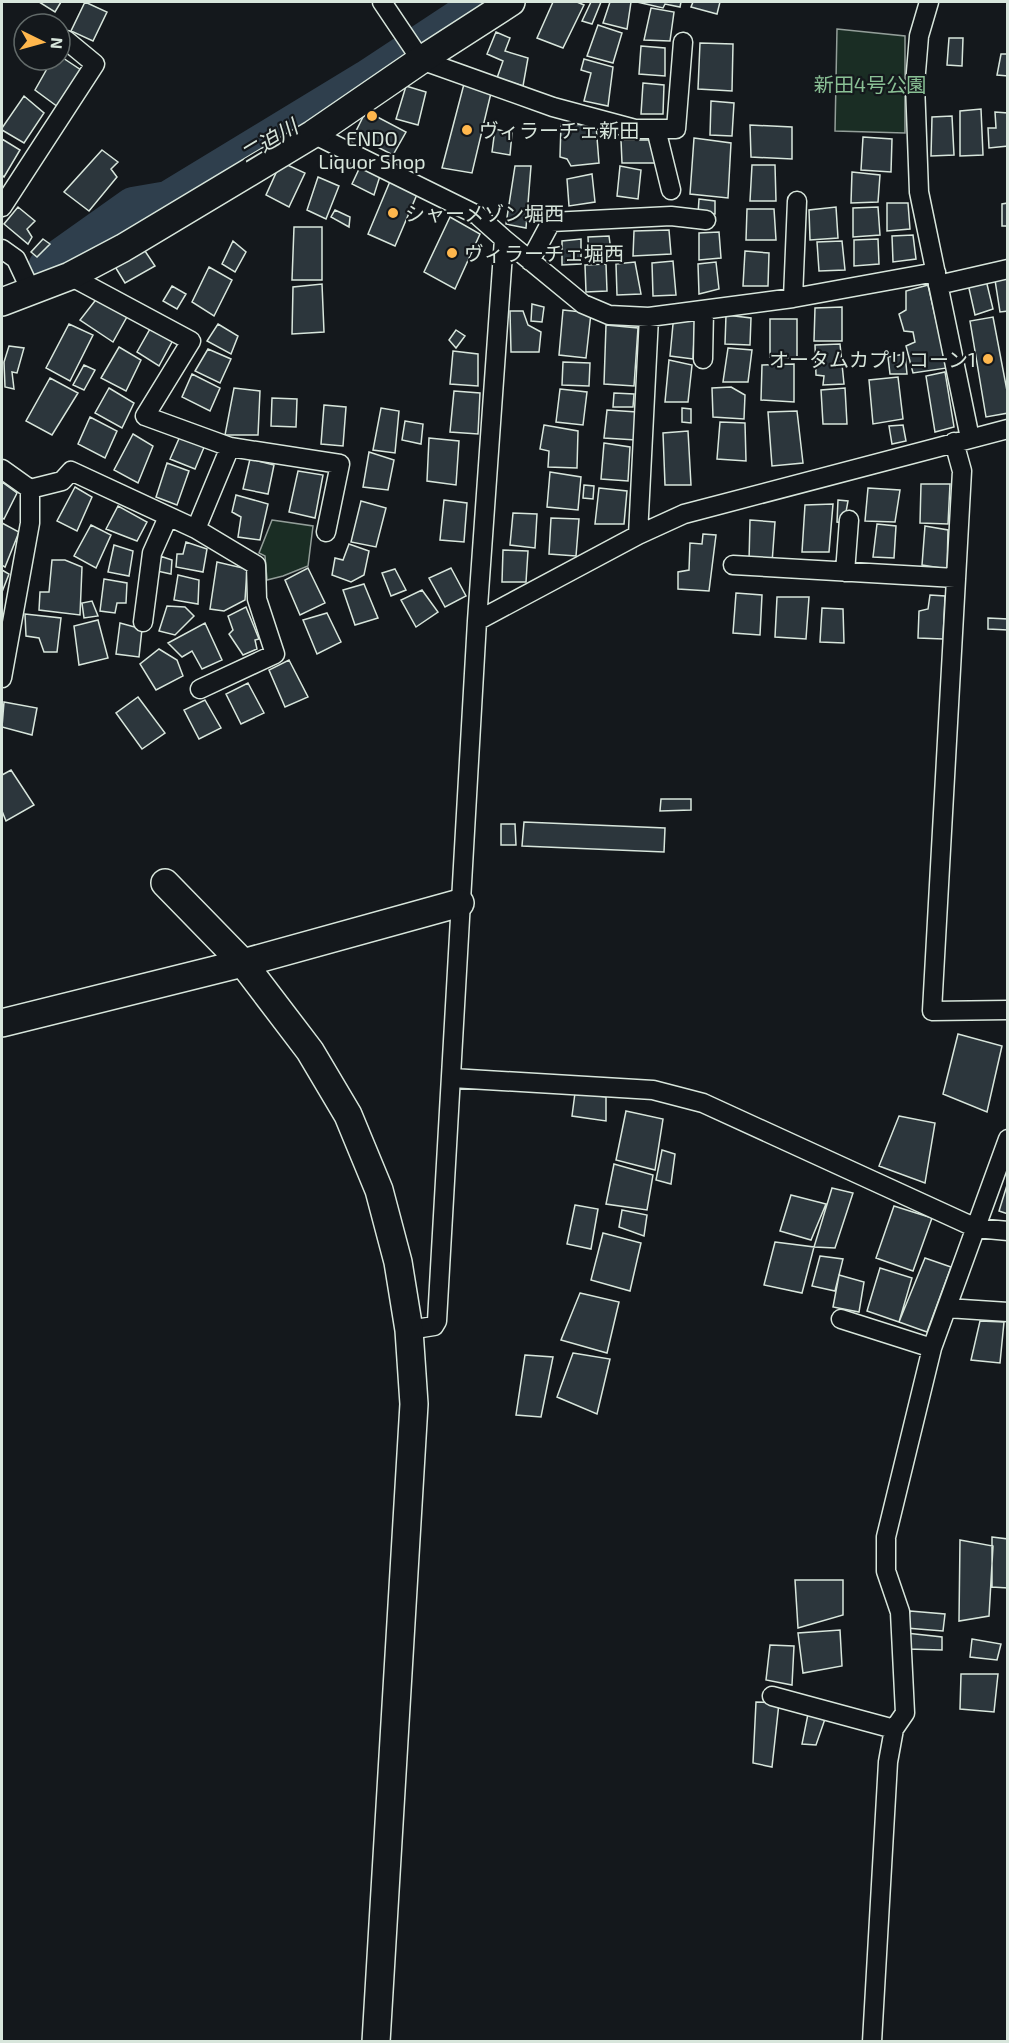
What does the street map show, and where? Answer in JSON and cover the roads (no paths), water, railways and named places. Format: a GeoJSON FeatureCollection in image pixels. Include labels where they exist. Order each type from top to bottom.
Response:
{"type":"FeatureCollection","features":[{"type":"Feature","properties":{"kind":"street"},"geometry":{"type":"LineString","coordinates":[[382,2],[415,51],[553,107],[635,129],[676,129],[683,42]]}},
{"type":"Feature","properties":{"kind":"street"},"geometry":{"type":"LineString","coordinates":[[11,302],[70,276],[123,248],[313,134],[415,51],[511,2]]}},
{"type":"Feature","properties":{"kind":"street"},"geometry":{"type":"LineString","coordinates":[[929,2],[919,36],[915,84],[920,192],[937,278],[962,440],[932,1011],[1008,1010]]}},
{"type":"Feature","properties":{"kind":"street"},"geometry":{"type":"LineString","coordinates":[[2,207],[95,64],[72,45]]}},
{"type":"Feature","properties":{"kind":"street"},"geometry":{"type":"LineString","coordinates":[[656,129],[671,190]]}},
{"type":"Feature","properties":{"kind":"street"},"geometry":{"type":"LineString","coordinates":[[313,134],[477,215],[583,304],[609,315],[649,317],[1008,269]]}},
{"type":"Feature","properties":{"kind":"street"},"geometry":{"type":"LineString","coordinates":[[793,298],[797,201]]}},
{"type":"Feature","properties":{"kind":"street"},"geometry":{"type":"LineString","coordinates":[[530,261],[551,222],[671,216],[706,219]]}},
{"type":"Feature","properties":{"kind":"street"},"geometry":{"type":"LineString","coordinates":[[409,1330],[434,1326],[437,1321],[477,621],[504,239]]}},
{"type":"Feature","properties":{"kind":"street"},"geometry":{"type":"LineString","coordinates":[[2,249],[16,259],[11,302]]}},
{"type":"Feature","properties":{"kind":"street"},"geometry":{"type":"LineString","coordinates":[[70,276],[191,341],[145,416],[230,447],[340,464],[326,532]]}},
{"type":"Feature","properties":{"kind":"street"},"geometry":{"type":"LineString","coordinates":[[703,359],[704,310]]}},
{"type":"Feature","properties":{"kind":"street"},"geometry":{"type":"LineString","coordinates":[[638,535],[649,317]]}},
{"type":"Feature","properties":{"kind":"street"},"geometry":{"type":"LineString","coordinates":[[477,621],[638,535],[684,514],[1008,429]]}},
{"type":"Feature","properties":{"kind":"street"},"geometry":{"type":"LineString","coordinates":[[196,529],[230,447]]}},
{"type":"Feature","properties":{"kind":"street"},"geometry":{"type":"LineString","coordinates":[[2,469],[30,489],[62,481],[71,471],[196,529],[256,565],[257,599],[275,654],[200,688]]}},
{"type":"Feature","properties":{"kind":"street"},"geometry":{"type":"LineString","coordinates":[[2,678],[30,523],[30,489]]}},
{"type":"Feature","properties":{"kind":"street"},"geometry":{"type":"LineString","coordinates":[[143,622],[152,553],[168,517]]}},
{"type":"Feature","properties":{"kind":"street"},"geometry":{"type":"LineString","coordinates":[[845,572],[849,520]]}},
{"type":"Feature","properties":{"kind":"street"},"geometry":{"type":"LineString","coordinates":[[733,565],[955,578]]}},
{"type":"Feature","properties":{"kind":"street"},"geometry":{"type":"LineString","coordinates":[[165,883],[243,963],[310,1050],[348,1115],[379,1190],[398,1262],[409,1330],[414,1404],[376,2042]]}},
{"type":"Feature","properties":{"kind":"street"},"geometry":{"type":"LineString","coordinates":[[2,1023],[243,963],[460,903]]}},
{"type":"Feature","properties":{"kind":"street"},"geometry":{"type":"LineString","coordinates":[[452,1078],[654,1090],[703,1103],[976,1228],[1008,1231]]}},
{"type":"Feature","properties":{"kind":"street"},"geometry":{"type":"LineString","coordinates":[[872,2042],[888,1762],[894,1729],[905,1713],[900,1612],[886,1571],[886,1537],[932,1348],[1008,1138]]}},
{"type":"Feature","properties":{"kind":"street"},"geometry":{"type":"LineString","coordinates":[[947,1308],[1008,1312]]}},
{"type":"Feature","properties":{"kind":"street"},"geometry":{"type":"LineString","coordinates":[[841,1319],[932,1348]]}},
{"type":"Feature","properties":{"kind":"street"},"geometry":{"type":"LineString","coordinates":[[772,1696],[894,1729]]}},
{"type":"Feature","properties":{"kind":"waterway","name":"二迫川"},"geometry":{"type":"LineString","coordinates":[[47,267],[133,206],[168,200],[367,79],[484,2]]}},
{"type":"Feature","properties":{"kind":"place","name":"ENDO Liquor Shop"},"geometry":{"type":"Point","coordinates":[372,116]}},
{"type":"Feature","properties":{"kind":"place","name":"ヴィラーチェ新田"},"geometry":{"type":"Point","coordinates":[467,130]}},
{"type":"Feature","properties":{"kind":"place","name":"シャーメゾン堀西"},"geometry":{"type":"Point","coordinates":[393,213]}},
{"type":"Feature","properties":{"kind":"place","name":"ヴィラーチェ堀西"},"geometry":{"type":"Point","coordinates":[452,253]}},
{"type":"Feature","properties":{"kind":"place","name":"オータムカプリコーン1"},"geometry":{"type":"Point","coordinates":[988,359]}},
{"type":"Feature","properties":{"kind":"park label","name":"新田4号公園"},"geometry":{"type":"Point","coordinates":[870,84]}}]}
